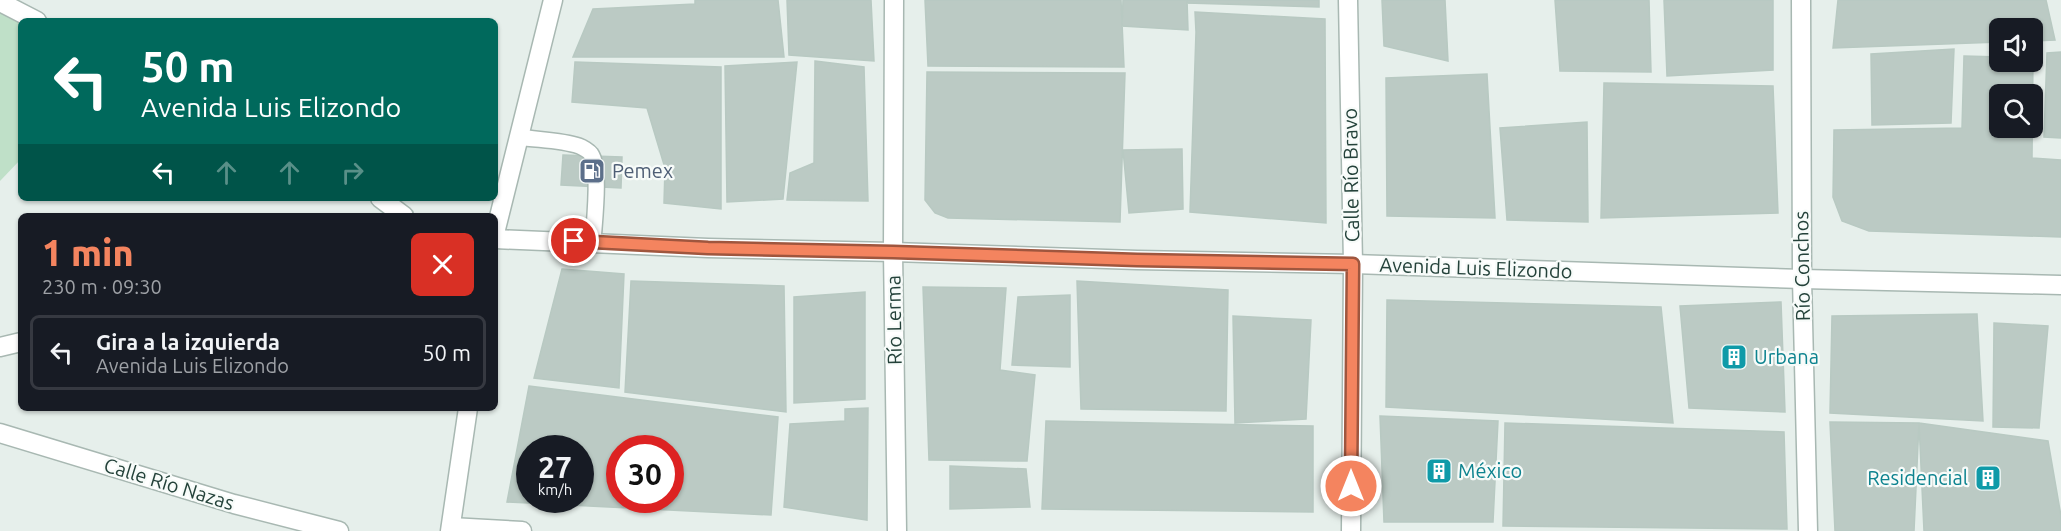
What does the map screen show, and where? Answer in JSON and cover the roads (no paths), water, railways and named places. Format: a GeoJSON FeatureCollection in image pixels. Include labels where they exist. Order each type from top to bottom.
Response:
{"type":"FeatureCollection","features":[{"type":"Feature","properties":{"kind":"street"},"geometry":{"type":"LineString","coordinates":[[498,221],[553,0]]}},
{"type":"Feature","properties":{"kind":"street","name":"Río Lerma"},"geometry":{"type":"LineString","coordinates":[[894,0],[893,252],[897,531]]}},
{"type":"Feature","properties":{"kind":"street","name":"Calle Río Bravo"},"geometry":{"type":"LineString","coordinates":[[1348,0],[1353,264],[1351,531]]}},
{"type":"Feature","properties":{"kind":"street","name":"Río Conchos"},"geometry":{"type":"LineString","coordinates":[[1801,0],[1802,279],[1808,531]]}},
{"type":"Feature","properties":{"kind":"street"},"geometry":{"type":"LineString","coordinates":[[0,2],[31,18]]}},
{"type":"Feature","properties":{"kind":"street"},"geometry":{"type":"LineString","coordinates":[[384,201],[400,213]]}},
{"type":"Feature","properties":{"kind":"street","name":"Avenida Luis Elizondo"},"geometry":{"type":"LineString","coordinates":[[498,239],[708,248],[2061,285]]}},
{"type":"Feature","properties":{"kind":"street"},"geometry":{"type":"LineString","coordinates":[[0,347],[18,343]]}},
{"type":"Feature","properties":{"kind":"street"},"geometry":{"type":"LineString","coordinates":[[468,411],[450,529],[522,531]]}},
{"type":"Feature","properties":{"kind":"street","name":"Calle Río Nazas"},"geometry":{"type":"LineString","coordinates":[[0,433],[234,504],[339,531]]}},
{"type":"Feature","properties":{"kind":"lane"},"geometry":{"type":"LineString","coordinates":[[519,137],[580,146],[591,153],[597,178],[593,242]]}},
{"type":"Feature","properties":{"kind":"place","name":"Pemex"},"geometry":{"type":"Point","coordinates":[592,171]}},
{"type":"Feature","properties":{"kind":"place","name":"Urbana"},"geometry":{"type":"Point","coordinates":[1734,357]}},
{"type":"Feature","properties":{"kind":"place","name":"México"},"geometry":{"type":"Point","coordinates":[1439,471]}},
{"type":"Feature","properties":{"kind":"place","name":"Residencial"},"geometry":{"type":"Point","coordinates":[1988,478]}}]}
